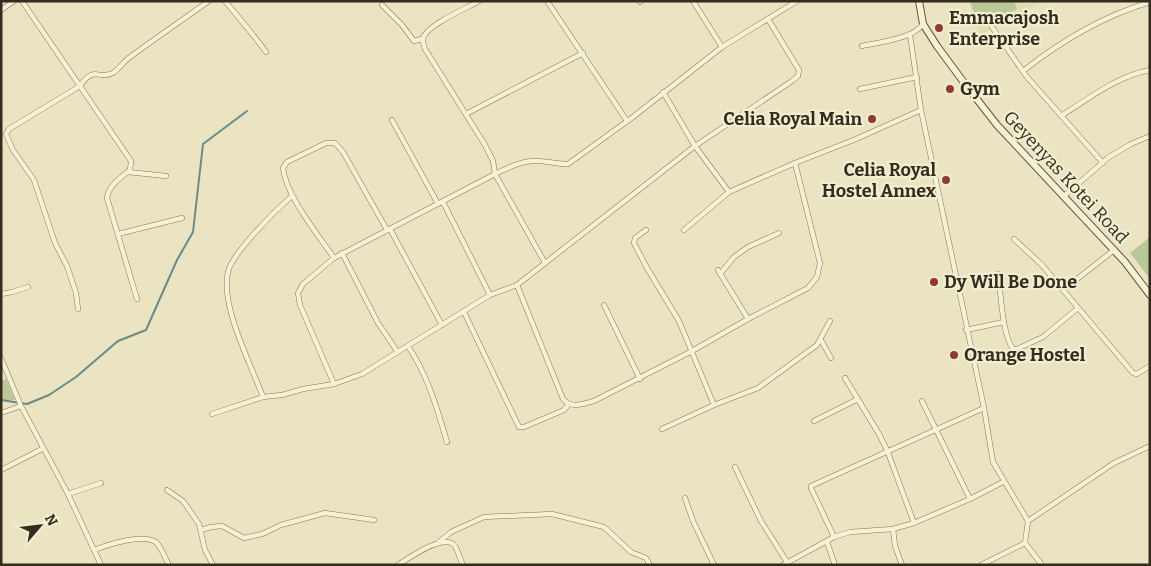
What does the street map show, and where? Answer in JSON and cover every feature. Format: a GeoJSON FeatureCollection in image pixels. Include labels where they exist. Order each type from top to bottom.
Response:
{"type":"FeatureCollection","features":[{"type":"Feature","properties":{"kind":"street"},"geometry":{"type":"LineString","coordinates":[[1,10],[14,1]]}},
{"type":"Feature","properties":{"kind":"street"},"geometry":{"type":"LineString","coordinates":[[22,1],[131,161],[128,172],[108,191],[108,198],[137,300]]}},
{"type":"Feature","properties":{"kind":"street"},"geometry":{"type":"LineString","coordinates":[[78,309],[76,293],[67,266],[55,243],[34,180],[13,150],[6,134],[9,129],[80,86],[87,77],[94,74],[108,74],[116,71],[128,58],[208,1]]}},
{"type":"Feature","properties":{"kind":"street"},"geometry":{"type":"LineString","coordinates":[[225,1],[266,52]]}},
{"type":"Feature","properties":{"kind":"street"},"geometry":{"type":"LineString","coordinates":[[479,1],[434,26],[426,33],[422,40],[425,49],[493,161],[495,174],[545,263]]}},
{"type":"Feature","properties":{"kind":"street"},"geometry":{"type":"LineString","coordinates":[[547,1],[627,121]]}},
{"type":"Feature","properties":{"kind":"street"},"geometry":{"type":"LineString","coordinates":[[693,1],[722,47]]}},
{"type":"Feature","properties":{"kind":"street"},"geometry":{"type":"LineString","coordinates":[[334,384],[300,305],[298,293],[303,284],[334,258],[495,174],[522,162],[537,160],[555,164],[568,164],[722,47],[796,1]]}},
{"type":"Feature","properties":{"kind":"street","name":"Geyenyas Kotei Road"},"geometry":{"type":"LineString","coordinates":[[919,1],[923,24],[942,54],[997,125],[1114,250],[1150,295]]}},
{"type":"Feature","properties":{"kind":"street"},"geometry":{"type":"LineString","coordinates":[[1022,71],[1083,29],[1140,3],[1150,2]]}},
{"type":"Feature","properties":{"kind":"street"},"geometry":{"type":"LineString","coordinates":[[382,5],[402,25],[414,41],[422,40]]}},
{"type":"Feature","properties":{"kind":"street"},"geometry":{"type":"LineString","coordinates":[[212,414],[263,397],[334,384],[362,374],[490,294],[517,285],[695,146],[798,76],[799,70],[768,19]]}},
{"type":"Feature","properties":{"kind":"street"},"geometry":{"type":"LineString","coordinates":[[862,46],[910,35],[923,24]]}},
{"type":"Feature","properties":{"kind":"street"},"geometry":{"type":"LineString","coordinates":[[992,27],[1022,71],[1103,163]]}},
{"type":"Feature","properties":{"kind":"street"},"geometry":{"type":"LineString","coordinates":[[910,35],[921,110],[984,408],[993,462],[1003,482],[1028,521],[1025,543],[1042,565]]}},
{"type":"Feature","properties":{"kind":"street"},"geometry":{"type":"LineString","coordinates":[[466,114],[583,53]]}},
{"type":"Feature","properties":{"kind":"street"},"geometry":{"type":"LineString","coordinates":[[1061,116],[1114,83],[1131,75],[1150,70]]}},
{"type":"Feature","properties":{"kind":"street"},"geometry":{"type":"LineString","coordinates":[[860,89],[917,77]]}},
{"type":"Feature","properties":{"kind":"street"},"geometry":{"type":"LineString","coordinates":[[663,92],[695,146],[728,192]]}},
{"type":"Feature","properties":{"kind":"street"},"geometry":{"type":"LineString","coordinates":[[684,230],[728,192],[921,110]]}},
{"type":"Feature","properties":{"kind":"street"},"geometry":{"type":"LineString","coordinates":[[392,120],[441,203],[490,294]]}},
{"type":"Feature","properties":{"kind":"street"},"geometry":{"type":"LineString","coordinates":[[1064,196],[1116,153],[1150,136]]}},
{"type":"Feature","properties":{"kind":"street"},"geometry":{"type":"LineString","coordinates":[[334,258],[292,196],[284,177],[283,168],[287,162],[326,143],[335,143],[343,152],[442,325]]}},
{"type":"Feature","properties":{"kind":"street"},"geometry":{"type":"LineString","coordinates":[[517,285],[563,399],[568,404],[577,406],[594,401],[692,351],[808,288],[817,277],[820,263],[795,163]]}},
{"type":"Feature","properties":{"kind":"street"},"geometry":{"type":"LineString","coordinates":[[128,172],[166,176]]}},
{"type":"Feature","properties":{"kind":"street"},"geometry":{"type":"LineString","coordinates":[[263,397],[240,341],[229,304],[228,271],[240,250],[278,207],[292,196]]}},
{"type":"Feature","properties":{"kind":"street"},"geometry":{"type":"LineString","coordinates":[[118,234],[182,218]]}},
{"type":"Feature","properties":{"kind":"street"},"geometry":{"type":"LineString","coordinates":[[646,230],[636,238],[634,243],[679,321],[714,406]]}},
{"type":"Feature","properties":{"kind":"street"},"geometry":{"type":"LineString","coordinates":[[748,319],[719,272],[734,257],[748,247],[779,233]]}},
{"type":"Feature","properties":{"kind":"street"},"geometry":{"type":"LineString","coordinates":[[1014,239],[1042,265],[1132,373],[1137,374],[1150,366]]}},
{"type":"Feature","properties":{"kind":"street"},"geometry":{"type":"LineString","coordinates":[[1063,290],[1114,250]]}},
{"type":"Feature","properties":{"kind":"street"},"geometry":{"type":"LineString","coordinates":[[342,253],[378,323],[398,351]]}},
{"type":"Feature","properties":{"kind":"street"},"geometry":{"type":"LineString","coordinates":[[998,274],[1004,322],[1013,349],[1043,337],[1078,308]]}},
{"type":"Feature","properties":{"kind":"street"},"geometry":{"type":"LineString","coordinates":[[1,294],[28,287]]}},
{"type":"Feature","properties":{"kind":"street"},"geometry":{"type":"LineString","coordinates":[[604,305],[640,378]]}},
{"type":"Feature","properties":{"kind":"street"},"geometry":{"type":"LineString","coordinates":[[464,312],[519,427],[524,427],[559,412],[568,404]]}},
{"type":"Feature","properties":{"kind":"street"},"geometry":{"type":"LineString","coordinates":[[662,430],[758,388],[814,348],[821,340],[830,320]]}},
{"type":"Feature","properties":{"kind":"street"},"geometry":{"type":"LineString","coordinates":[[966,330],[1004,322]]}},
{"type":"Feature","properties":{"kind":"street"},"geometry":{"type":"LineString","coordinates":[[821,340],[831,358]]}},
{"type":"Feature","properties":{"kind":"street"},"geometry":{"type":"LineString","coordinates":[[408,346],[418,362],[434,397],[447,442]]}},
{"type":"Feature","properties":{"kind":"street"},"geometry":{"type":"LineString","coordinates":[[1,358],[20,406],[68,494],[101,565]]}},
{"type":"Feature","properties":{"kind":"street"},"geometry":{"type":"LineString","coordinates":[[845,378],[887,450],[914,523]]}},
{"type":"Feature","properties":{"kind":"street"},"geometry":{"type":"LineString","coordinates":[[814,421],[858,399]]}},
{"type":"Feature","properties":{"kind":"street"},"geometry":{"type":"LineString","coordinates":[[922,401],[970,499]]}},
{"type":"Feature","properties":{"kind":"street"},"geometry":{"type":"LineString","coordinates":[[1,413],[20,406]]}},
{"type":"Feature","properties":{"kind":"street"},"geometry":{"type":"LineString","coordinates":[[834,537],[811,486],[887,450],[937,430],[984,408]]}},
{"type":"Feature","properties":{"kind":"street"},"geometry":{"type":"LineString","coordinates":[[1028,521],[1114,463],[1150,446]]}},
{"type":"Feature","properties":{"kind":"street"},"geometry":{"type":"LineString","coordinates":[[1,470],[42,449]]}},
{"type":"Feature","properties":{"kind":"street"},"geometry":{"type":"LineString","coordinates":[[735,467],[785,564],[834,537],[850,532],[893,529],[914,523],[970,499],[1003,482]]}},
{"type":"Feature","properties":{"kind":"street"},"geometry":{"type":"LineString","coordinates":[[68,494],[101,484]]}},
{"type":"Feature","properties":{"kind":"street"},"geometry":{"type":"LineString","coordinates":[[167,490],[182,501],[199,524],[205,550],[213,565]]}},
{"type":"Feature","properties":{"kind":"street"},"geometry":{"type":"LineString","coordinates":[[685,498],[693,522],[714,565]]}},
{"type":"Feature","properties":{"kind":"street"},"geometry":{"type":"LineString","coordinates":[[201,530],[222,526],[244,538],[262,534],[281,525],[325,513],[374,520]]}},
{"type":"Feature","properties":{"kind":"street"},"geometry":{"type":"LineString","coordinates":[[440,542],[450,532],[484,517],[552,514],[604,527],[631,552],[646,558],[650,565]]}},
{"type":"Feature","properties":{"kind":"street"},"geometry":{"type":"LineString","coordinates":[[893,529],[895,546],[902,565]]}},
{"type":"Feature","properties":{"kind":"street"},"geometry":{"type":"LineString","coordinates":[[94,550],[122,541],[150,540],[158,544],[168,565]]}},
{"type":"Feature","properties":{"kind":"street"},"geometry":{"type":"LineString","coordinates":[[398,565],[440,542],[448,540],[454,545],[463,565]]}},
{"type":"Feature","properties":{"kind":"street"},"geometry":{"type":"LineString","coordinates":[[826,542],[835,565]]}},
{"type":"Feature","properties":{"kind":"street"},"geometry":{"type":"LineString","coordinates":[[981,565],[1025,543]]}},
{"type":"Feature","properties":{"kind":"green space"},"geometry":{"type":"Polygon","coordinates":[[[963,1],[970,1],[979,27],[1017,9],[1014,1],[1044,1],[979,36],[969,2],[964,4],[963,1]]]}},
{"type":"Feature","properties":{"kind":"green space"},"geometry":{"type":"Polygon","coordinates":[[[970,1],[1014,1],[1017,9],[979,27],[970,1]]]}},
{"type":"Feature","properties":{"kind":"green space"},"geometry":{"type":"Polygon","coordinates":[[[1150,237],[1150,279],[1130,253],[1150,237]]]}},
{"type":"Feature","properties":{"kind":"green space"},"geometry":{"type":"Polygon","coordinates":[[[6,379],[15,400],[1,401],[1,381],[6,379]]]}},
{"type":"Feature","properties":{"kind":"waterway"},"geometry":{"type":"LineString","coordinates":[[1,400],[27,404],[49,395],[76,377],[118,341],[146,330],[177,260],[193,232],[203,144],[247,111]]}},
{"type":"Feature","properties":{"kind":"place","name":"Emmacajosh Enterprise"},"geometry":{"type":"Point","coordinates":[939,28]}},
{"type":"Feature","properties":{"kind":"place","name":"Gym"},"geometry":{"type":"Point","coordinates":[950,89]}},
{"type":"Feature","properties":{"kind":"place","name":"Celia Royal Main"},"geometry":{"type":"Point","coordinates":[872,119]}},
{"type":"Feature","properties":{"kind":"place","name":"Celia Royal Hostel Annex"},"geometry":{"type":"Point","coordinates":[946,180]}},
{"type":"Feature","properties":{"kind":"place","name":"Dy Will Be Done"},"geometry":{"type":"Point","coordinates":[934,282]}},
{"type":"Feature","properties":{"kind":"place","name":"Orange Hostel"},"geometry":{"type":"Point","coordinates":[954,355]}}]}
